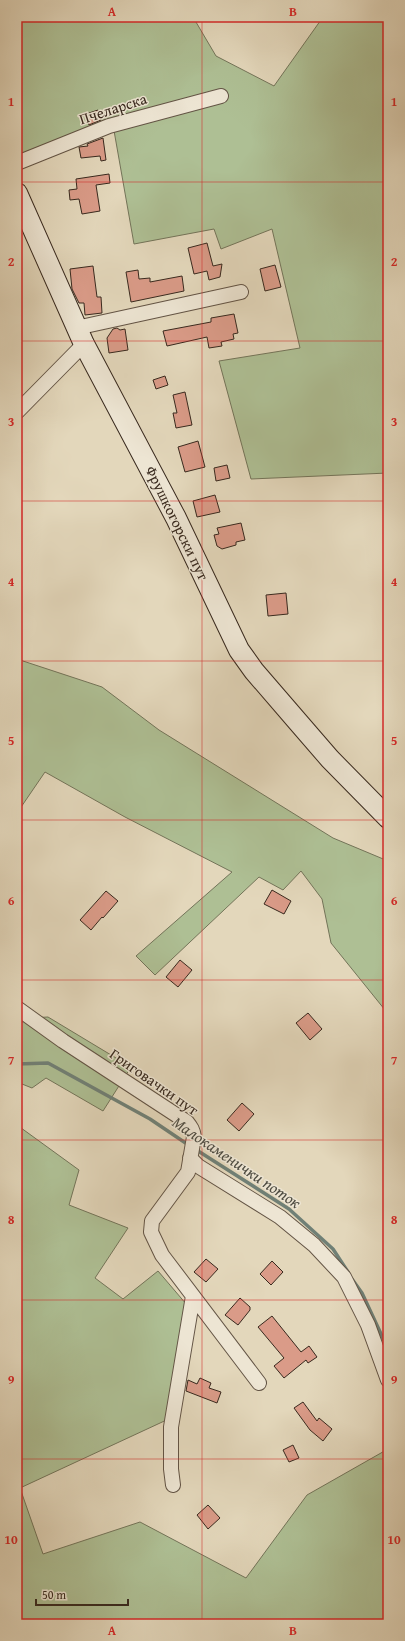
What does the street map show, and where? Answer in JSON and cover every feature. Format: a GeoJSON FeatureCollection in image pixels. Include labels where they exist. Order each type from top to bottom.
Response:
{"type":"FeatureCollection","features":[{"type":"Feature","properties":{"kind":"street","name":"Пчеларска"},"geometry":{"type":"LineString","coordinates":[[17,163],[109,126],[221,96]]}},
{"type":"Feature","properties":{"kind":"street","name":"Фрушкогорски пут"},"geometry":{"type":"LineString","coordinates":[[17,193],[80,336],[176,518],[239,650],[254,670],[335,764],[388,818]]}},
{"type":"Feature","properties":{"kind":"street"},"geometry":{"type":"LineString","coordinates":[[17,412],[80,336],[241,292]]}},
{"type":"Feature","properties":{"kind":"street","name":"Григовачки пут"},"geometry":{"type":"LineString","coordinates":[[17,1008],[63,1041],[187,1122],[193,1131],[194,1136],[188,1172],[152,1221],[151,1232],[162,1255],[192,1296],[228,1340],[259,1383]]}},
{"type":"Feature","properties":{"kind":"street"},"geometry":{"type":"LineString","coordinates":[[190,1158],[198,1166],[280,1217],[314,1245],[344,1277],[368,1325],[388,1380]]}},
{"type":"Feature","properties":{"kind":"street"},"geometry":{"type":"LineString","coordinates":[[174,1485],[171,1469],[171,1427],[192,1296]]}},
{"type":"Feature","properties":{"kind":"green space"},"geometry":{"type":"Polygon","coordinates":[[[17,17],[193,17],[216,56],[274,86],[323,17],[388,17],[388,473],[251,479],[219,361],[300,348],[272,229],[221,249],[214,229],[134,244],[113,125],[17,167],[17,17]]]}},
{"type":"Feature","properties":{"kind":"green space"},"geometry":{"type":"Polygon","coordinates":[[[17,657],[23,661],[102,687],[159,730],[333,838],[388,861],[388,1051],[385,1010],[331,943],[322,899],[301,871],[283,890],[259,877],[155,975],[136,956],[232,872],[125,817],[45,772],[17,813],[17,657]]]}},
{"type":"Feature","properties":{"kind":"green space"},"geometry":{"type":"Polygon","coordinates":[[[48,1017],[131,1067],[103,1111],[46,1078],[32,1088],[17,1082],[17,1026],[28,1018],[48,1017]]]}},
{"type":"Feature","properties":{"kind":"green space"},"geometry":{"type":"Polygon","coordinates":[[[17,1125],[79,1170],[69,1205],[128,1228],[95,1278],[123,1299],[158,1271],[187,1305],[173,1417],[20,1488],[43,1554],[140,1522],[246,1578],[307,1495],[388,1449],[388,1624],[17,1624],[17,1125]]]}},
{"type":"Feature","properties":{"kind":"building"},"geometry":{"type":"Polygon","coordinates":[[[98,110],[101,120],[89,125],[86,114],[98,110]]]}},
{"type":"Feature","properties":{"kind":"building"},"geometry":{"type":"Polygon","coordinates":[[[103,138],[106,160],[101,161],[100,156],[81,158],[79,147],[88,146],[87,144],[103,138]]]}},
{"type":"Feature","properties":{"kind":"building"},"geometry":{"type":"Polygon","coordinates":[[[109,174],[110,183],[96,185],[100,211],[82,214],[79,199],[70,200],[69,190],[77,189],[76,179],[109,174]]]}},
{"type":"Feature","properties":{"kind":"building"},"geometry":{"type":"Polygon","coordinates":[[[207,243],[213,266],[222,264],[220,277],[209,280],[207,271],[194,274],[188,248],[207,243]]]}},
{"type":"Feature","properties":{"kind":"building"},"geometry":{"type":"Polygon","coordinates":[[[275,265],[281,287],[265,291],[260,269],[275,265]]]}},
{"type":"Feature","properties":{"kind":"building"},"geometry":{"type":"Polygon","coordinates":[[[93,266],[97,297],[101,297],[102,313],[85,315],[84,303],[79,303],[72,289],[70,269],[93,266]]]}},
{"type":"Feature","properties":{"kind":"building"},"geometry":{"type":"Polygon","coordinates":[[[138,270],[139,279],[150,278],[150,282],[182,276],[184,291],[131,302],[126,272],[138,270]]]}},
{"type":"Feature","properties":{"kind":"building"},"geometry":{"type":"Polygon","coordinates":[[[234,314],[238,333],[233,334],[234,339],[221,342],[222,346],[209,348],[207,337],[167,346],[163,331],[211,322],[211,318],[234,314]]]}},
{"type":"Feature","properties":{"kind":"building"},"geometry":{"type":"Polygon","coordinates":[[[117,328],[120,330],[125,329],[128,350],[109,353],[107,338],[113,329],[117,328]]]}},
{"type":"Feature","properties":{"kind":"building"},"geometry":{"type":"Polygon","coordinates":[[[165,376],[168,385],[156,389],[153,380],[165,376]]]}},
{"type":"Feature","properties":{"kind":"building"},"geometry":{"type":"Polygon","coordinates":[[[185,392],[192,425],[176,428],[173,413],[177,413],[173,395],[185,392]]]}},
{"type":"Feature","properties":{"kind":"building"},"geometry":{"type":"Polygon","coordinates":[[[198,441],[205,467],[185,472],[178,447],[198,441]]]}},
{"type":"Feature","properties":{"kind":"building"},"geometry":{"type":"Polygon","coordinates":[[[227,465],[230,478],[216,481],[214,468],[227,465]]]}},
{"type":"Feature","properties":{"kind":"building"},"geometry":{"type":"Polygon","coordinates":[[[215,495],[220,512],[197,517],[193,501],[215,495]]]}},
{"type":"Feature","properties":{"kind":"building"},"geometry":{"type":"Polygon","coordinates":[[[241,523],[245,540],[236,542],[236,545],[222,549],[217,546],[214,535],[219,534],[217,528],[241,523]]]}},
{"type":"Feature","properties":{"kind":"building"},"geometry":{"type":"Polygon","coordinates":[[[286,593],[288,614],[268,616],[266,595],[286,593]]]}},
{"type":"Feature","properties":{"kind":"building"},"geometry":{"type":"Polygon","coordinates":[[[272,890],[291,901],[284,914],[264,904],[272,890]]]}},
{"type":"Feature","properties":{"kind":"building"},"geometry":{"type":"Polygon","coordinates":[[[106,891],[118,901],[91,930],[80,920],[106,891]]]}},
{"type":"Feature","properties":{"kind":"building"},"geometry":{"type":"Polygon","coordinates":[[[180,960],[192,970],[178,987],[166,977],[180,960]]]}},
{"type":"Feature","properties":{"kind":"building"},"geometry":{"type":"Polygon","coordinates":[[[308,1013],[322,1029],[310,1040],[296,1023],[308,1013]]]}},
{"type":"Feature","properties":{"kind":"building"},"geometry":{"type":"Polygon","coordinates":[[[242,1103],[254,1114],[239,1131],[227,1120],[242,1103]]]}},
{"type":"Feature","properties":{"kind":"building"},"geometry":{"type":"Polygon","coordinates":[[[206,1259],[218,1269],[206,1282],[194,1272],[206,1259]]]}},
{"type":"Feature","properties":{"kind":"building"},"geometry":{"type":"Polygon","coordinates":[[[272,1261],[283,1272],[271,1285],[260,1274],[272,1261]]]}},
{"type":"Feature","properties":{"kind":"building"},"geometry":{"type":"Polygon","coordinates":[[[240,1298],[250,1307],[250,1310],[238,1325],[225,1315],[240,1298]]]}},
{"type":"Feature","properties":{"kind":"building"},"geometry":{"type":"Polygon","coordinates":[[[272,1316],[301,1352],[309,1346],[317,1357],[308,1363],[306,1360],[284,1378],[274,1366],[284,1358],[258,1327],[272,1316]]]}},
{"type":"Feature","properties":{"kind":"building"},"geometry":{"type":"Polygon","coordinates":[[[200,1378],[211,1383],[209,1388],[221,1392],[217,1403],[186,1391],[188,1380],[197,1384],[200,1378]]]}},
{"type":"Feature","properties":{"kind":"building"},"geometry":{"type":"Polygon","coordinates":[[[303,1402],[317,1421],[319,1418],[332,1429],[323,1441],[310,1430],[294,1408],[303,1402]]]}},
{"type":"Feature","properties":{"kind":"building"},"geometry":{"type":"Polygon","coordinates":[[[293,1445],[299,1458],[289,1462],[283,1450],[293,1445]]]}},
{"type":"Feature","properties":{"kind":"building"},"geometry":{"type":"Polygon","coordinates":[[[208,1505],[220,1518],[208,1529],[197,1515],[208,1505]]]}},
{"type":"Feature","properties":{"kind":"waterway","name":"Малокаменички поток"},"geometry":{"type":"LineString","coordinates":[[17,1064],[48,1063],[150,1119],[190,1146]]}},
{"type":"Feature","properties":{"kind":"waterway","name":"Малокаменички поток"},"geometry":{"type":"LineString","coordinates":[[195,1149],[289,1209],[333,1249],[348,1272]]}},
{"type":"Feature","properties":{"kind":"waterway","name":"Малокаменички поток"},"geometry":{"type":"LineString","coordinates":[[352,1279],[362,1293],[388,1349]]}}]}
